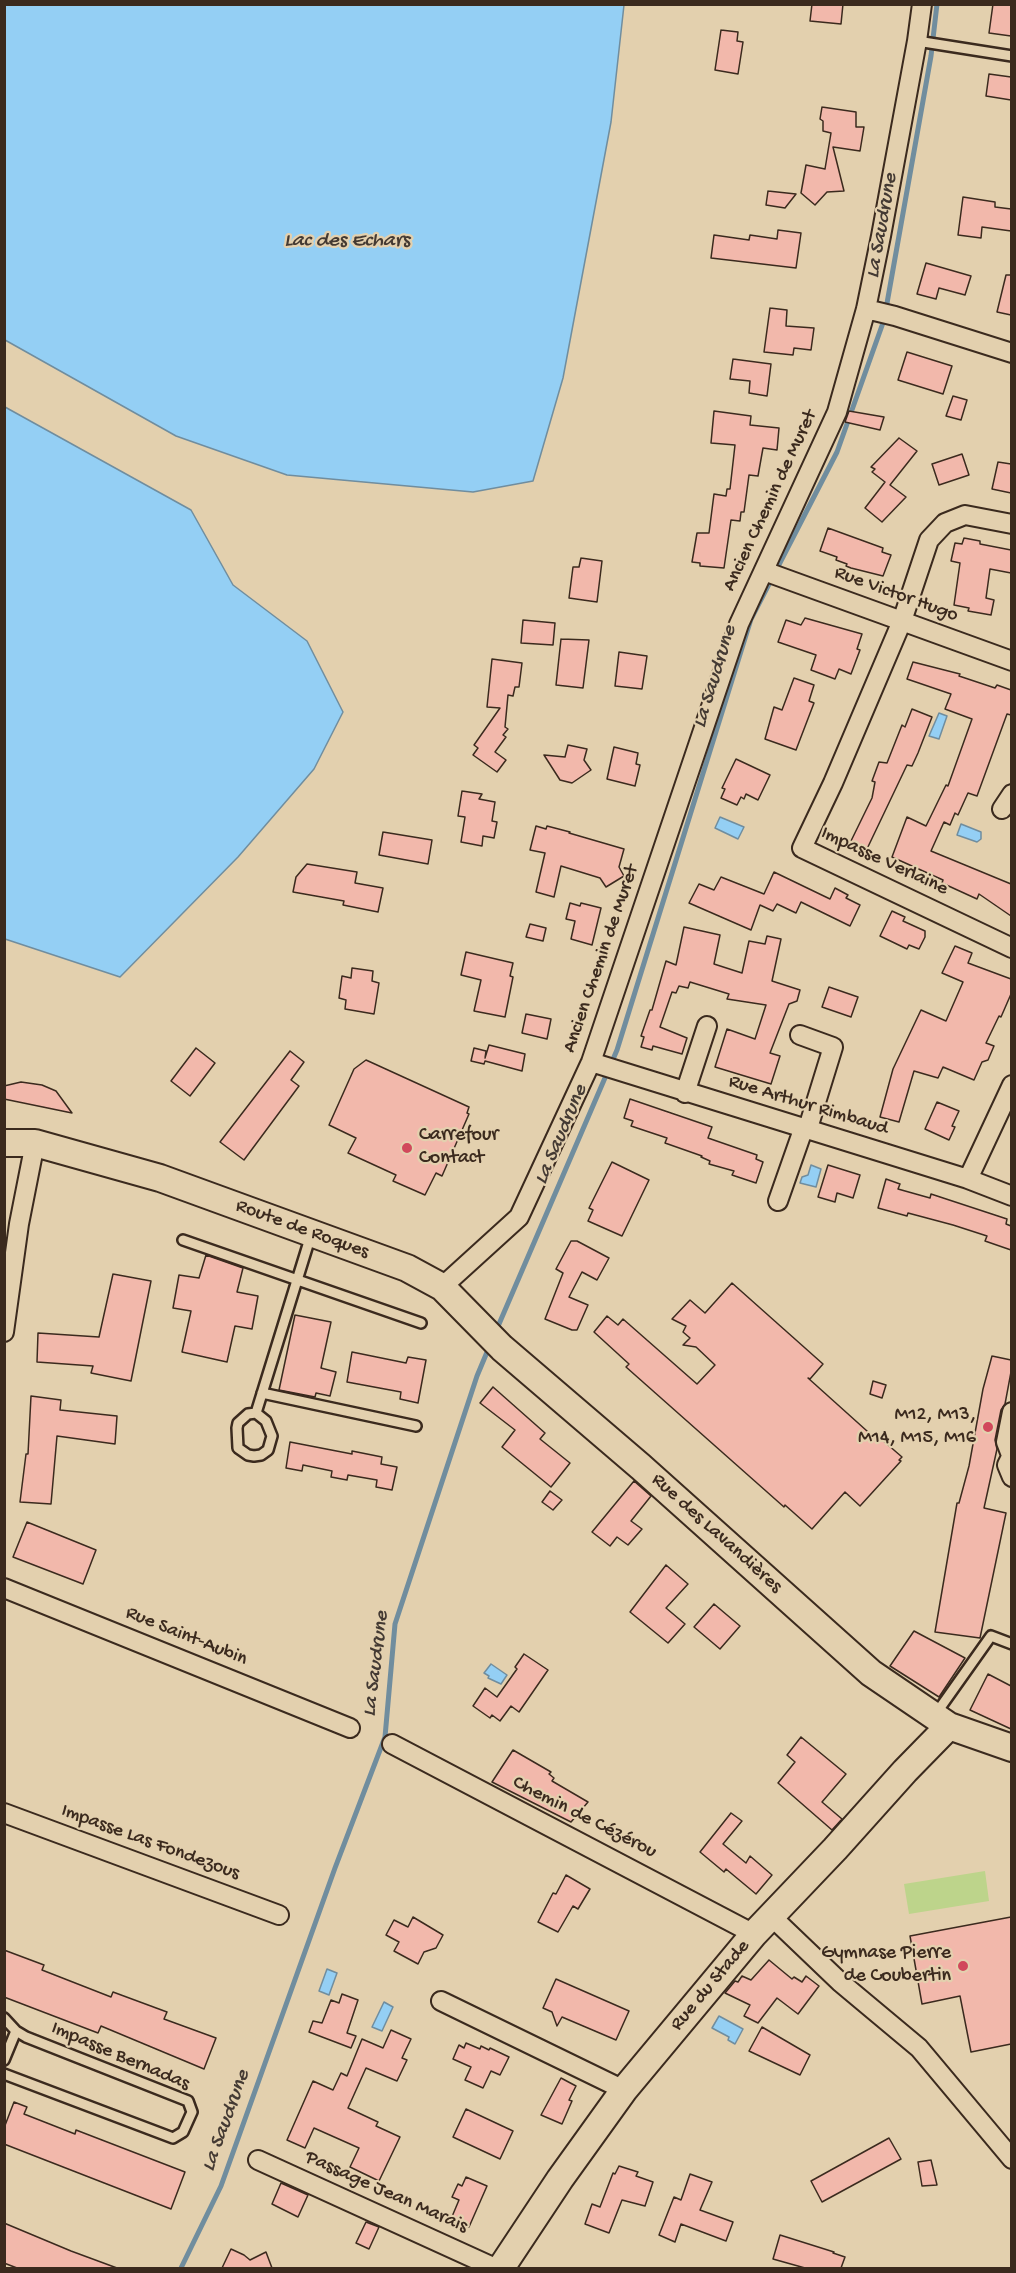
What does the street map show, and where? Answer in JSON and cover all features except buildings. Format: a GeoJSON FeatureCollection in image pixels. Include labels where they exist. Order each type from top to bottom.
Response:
{"type":"FeatureCollection","features":[{"type":"Feature","properties":{"kind":"street","name":"Ancien Chemin de Muret"},"geometry":{"type":"LineString","coordinates":[[442,1287],[519,1217],[591,1062],[739,624],[837,412],[880,312],[882,236],[921,42],[922,4]]}},
{"type":"Feature","properties":{"kind":"street"},"geometry":{"type":"LineString","coordinates":[[880,312],[1011,353]]}},
{"type":"Feature","properties":{"kind":"street"},"geometry":{"type":"LineString","coordinates":[[902,621],[929,540],[945,523],[965,515],[1011,524]]}},
{"type":"Feature","properties":{"kind":"street","name":"Rue Victor Hugo"},"geometry":{"type":"LineString","coordinates":[[765,571],[1011,661]]}},
{"type":"Feature","properties":{"kind":"street","name":"Impasse Verlaine"},"geometry":{"type":"LineString","coordinates":[[902,621],[833,783],[802,848],[1011,948]]}},
{"type":"Feature","properties":{"kind":"street"},"geometry":{"type":"LineString","coordinates":[[685,1093],[707,1026]]}},
{"type":"Feature","properties":{"kind":"street"},"geometry":{"type":"LineString","coordinates":[[778,1201],[806,1128],[833,1047],[800,1035]]}},
{"type":"Feature","properties":{"kind":"street","name":"Rue Arthur Rimbaud"},"geometry":{"type":"LineString","coordinates":[[591,1062],[968,1179],[1011,1196]]}},
{"type":"Feature","properties":{"kind":"street"},"geometry":{"type":"LineString","coordinates":[[968,1179],[1011,1085]]}},
{"type":"Feature","properties":{"kind":"street","name":"Route de Roques"},"geometry":{"type":"LineString","coordinates":[[4,1143],[36,1143],[160,1178],[407,1268],[442,1287]]}},
{"type":"Feature","properties":{"kind":"street"},"geometry":{"type":"LineString","coordinates":[[4,1332],[12,1223],[36,1143]]}},
{"type":"Feature","properties":{"kind":"street","name":"Rue des Lavandières"},"geometry":{"type":"LineString","coordinates":[[442,1287],[507,1353],[641,1467],[871,1673],[942,1722],[1011,1748]]}},
{"type":"Feature","properties":{"kind":"street"},"geometry":{"type":"LineString","coordinates":[[1011,1412],[1006,1442],[1011,1455],[1007,1464],[1011,1477]]}},
{"type":"Feature","properties":{"kind":"street","name":"Rue Saint-Aubin"},"geometry":{"type":"LineString","coordinates":[[4,1588],[350,1728]]}},
{"type":"Feature","properties":{"kind":"street","name":"Rue du Stade"},"geometry":{"type":"LineString","coordinates":[[501,2268],[560,2179],[624,2090],[763,1925],[905,1771],[942,1722]]}},
{"type":"Feature","properties":{"kind":"street","name":"Chemin de Cézérou"},"geometry":{"type":"LineString","coordinates":[[392,1744],[763,1925],[840,1982],[919,2048],[1011,2159]]}},
{"type":"Feature","properties":{"kind":"street","name":"Impasse Las Fondezous"},"geometry":{"type":"LineString","coordinates":[[4,1813],[279,1916]]}},
{"type":"Feature","properties":{"kind":"street"},"geometry":{"type":"LineString","coordinates":[[441,2001],[624,2090]]}},
{"type":"Feature","properties":{"kind":"street","name":"Passage Jean Marais"},"geometry":{"type":"LineString","coordinates":[[258,2160],[495,2268]]}},
{"type":"Feature","properties":{"kind":"lane"},"geometry":{"type":"LineString","coordinates":[[921,42],[1011,56]]}},
{"type":"Feature","properties":{"kind":"lane"},"geometry":{"type":"LineString","coordinates":[[256,1413],[312,1233]]}},
{"type":"Feature","properties":{"kind":"lane"},"geometry":{"type":"LineString","coordinates":[[183,1240],[421,1323]]}},
{"type":"Feature","properties":{"kind":"lane"},"geometry":{"type":"LineString","coordinates":[[262,1394],[416,1426]]}},
{"type":"Feature","properties":{"kind":"lane"},"geometry":{"type":"LineString","coordinates":[[256,1413],[266,1421],[272,1436],[272,1443],[268,1450],[261,1455],[254,1456],[238,1448],[237,1428],[238,1423],[248,1414],[256,1413]]}},
{"type":"Feature","properties":{"kind":"lane"},"geometry":{"type":"LineString","coordinates":[[942,1722],[991,1636],[1011,1644]]}},
{"type":"Feature","properties":{"kind":"lane","name":"Impasse Bernadas"},"geometry":{"type":"LineString","coordinates":[[4,2018],[16,2031],[26,2037],[188,2101],[192,2112],[183,2132],[173,2138],[4,2074]]}},
{"type":"Feature","properties":{"kind":"lane"},"geometry":{"type":"LineString","coordinates":[[4,2060],[16,2031]]}},
{"type":"Feature","properties":{"kind":"green space"},"geometry":{"type":"Polygon","coordinates":[[[985,1871],[989,1901],[909,1914],[904,1884],[985,1871]]]}},
{"type":"Feature","properties":{"kind":"water","name":"Lac des Echars"},"geometry":{"type":"Polygon","coordinates":[[[5,4],[624,5],[611,122],[563,378],[533,481],[473,492],[287,475],[176,436],[5,340],[5,4]]]}},
{"type":"Feature","properties":{"kind":"water"},"geometry":{"type":"Polygon","coordinates":[[[5,407],[191,510],[233,585],[307,641],[343,712],[314,769],[238,857],[120,977],[5,939],[5,407]]]}},
{"type":"Feature","properties":{"kind":"water"},"geometry":{"type":"Polygon","coordinates":[[[939,713],[947,716],[939,739],[929,736],[939,713]]]}},
{"type":"Feature","properties":{"kind":"water"},"geometry":{"type":"Polygon","coordinates":[[[720,817],[744,827],[738,839],[715,828],[720,817]]]}},
{"type":"Feature","properties":{"kind":"water"},"geometry":{"type":"Polygon","coordinates":[[[961,824],[981,832],[981,839],[977,842],[957,835],[961,824]]]}},
{"type":"Feature","properties":{"kind":"water"},"geometry":{"type":"Polygon","coordinates":[[[811,1165],[821,1169],[816,1187],[800,1183],[802,1177],[808,1175],[811,1165]]]}},
{"type":"Feature","properties":{"kind":"water"},"geometry":{"type":"Polygon","coordinates":[[[491,1664],[507,1675],[501,1684],[488,1678],[489,1676],[484,1673],[491,1664]]]}},
{"type":"Feature","properties":{"kind":"water"},"geometry":{"type":"Polygon","coordinates":[[[327,1969],[337,1973],[329,1995],[319,1991],[327,1969]]]}},
{"type":"Feature","properties":{"kind":"water"},"geometry":{"type":"Polygon","coordinates":[[[384,2002],[393,2007],[382,2031],[372,2027],[384,2002]]]}},
{"type":"Feature","properties":{"kind":"water"},"geometry":{"type":"Polygon","coordinates":[[[719,2016],[743,2029],[735,2044],[728,2040],[729,2037],[712,2028],[719,2016]]]}},
{"type":"Feature","properties":{"kind":"waterway","name":"La Saudrune"},"geometry":{"type":"LineString","coordinates":[[496,1331],[617,1050],[751,619],[837,452],[884,320],[931,56],[937,4]]}},
{"type":"Feature","properties":{"kind":"waterway","name":"La Saudrune"},"geometry":{"type":"LineString","coordinates":[[181,2268],[221,2186],[335,1868],[385,1737],[395,1624],[477,1376],[490,1345]]}},
{"type":"Feature","properties":{"kind":"place","name":"Carrefour Contact"},"geometry":{"type":"Point","coordinates":[407,1148]}},
{"type":"Feature","properties":{"kind":"place","name":"M12, M13, M14, M15, M16"},"geometry":{"type":"Point","coordinates":[988,1427]}},
{"type":"Feature","properties":{"kind":"place","name":"Gymnase Pierre de Coubertin"},"geometry":{"type":"Point","coordinates":[963,1966]}}]}
